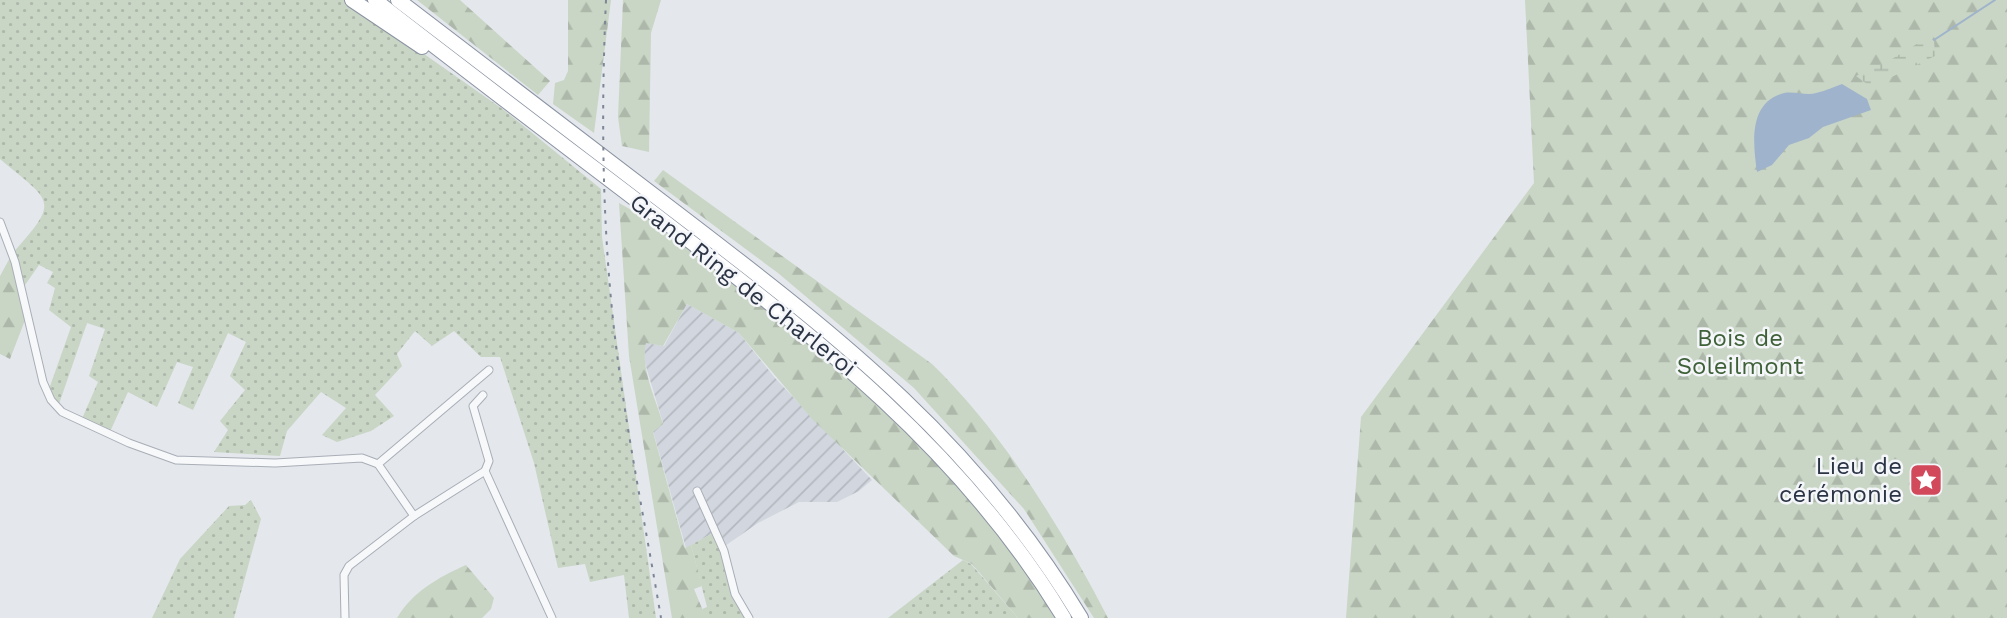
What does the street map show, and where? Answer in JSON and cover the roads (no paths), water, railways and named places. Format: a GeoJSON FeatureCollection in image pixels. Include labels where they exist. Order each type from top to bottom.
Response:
{"type":"FeatureCollection","features":[{"type":"Feature","properties":{"kind":"highway"},"geometry":{"type":"LineString","coordinates":[[352,0],[429,52],[452,60]]}},
{"type":"Feature","properties":{"kind":"highway","name":"Grand Ring de Charleroi"},"geometry":{"type":"LineString","coordinates":[[375,0],[796,323],[879,393],[988,509],[1064,618]]}},
{"type":"Feature","properties":{"kind":"highway","name":"Grand Ring de Charleroi"},"geometry":{"type":"LineString","coordinates":[[398,0],[786,297],[890,383],[1000,500],[1081,618]]}},
{"type":"Feature","properties":{"kind":"street"},"geometry":{"type":"LineString","coordinates":[[0,222],[15,262],[43,382],[51,400],[62,412],[130,443],[176,460],[275,463],[362,458],[378,464],[414,516]]}},
{"type":"Feature","properties":{"kind":"street"},"geometry":{"type":"LineString","coordinates":[[378,464],[489,370]]}},
{"type":"Feature","properties":{"kind":"street"},"geometry":{"type":"LineString","coordinates":[[345,618],[344,575],[349,566],[414,516],[485,471],[489,461],[473,406],[482,395]]}},
{"type":"Feature","properties":{"kind":"street"},"geometry":{"type":"LineString","coordinates":[[485,471],[552,618]]}},
{"type":"Feature","properties":{"kind":"street"},"geometry":{"type":"LineString","coordinates":[[697,491],[724,551],[735,594],[749,618]]}},
{"type":"Feature","properties":{"kind":"water"},"geometry":{"type":"Polygon","coordinates":[[[1842,84],[1867,99],[1871,110],[1823,127],[1809,138],[1789,145],[1772,165],[1757,172],[1754,137],[1764,105],[1784,93],[1812,94],[1842,84]]]}},
{"type":"Feature","properties":{"kind":"waterway"},"geometry":{"type":"LineString","coordinates":[[1934,40],[1995,0]]}},
{"type":"Feature","properties":{"kind":"railway"},"geometry":{"type":"LineString","coordinates":[[606,0],[604,165],[610,288],[624,402],[661,618]]}},
{"type":"Feature","properties":{"kind":"place","name":"Lieu de cérémonie"},"geometry":{"type":"Point","coordinates":[1926,480]}},
{"type":"Feature","properties":{"kind":"park label","name":"Bois de Soleilmont"},"geometry":{"type":"Point","coordinates":[1740,352]}}]}
